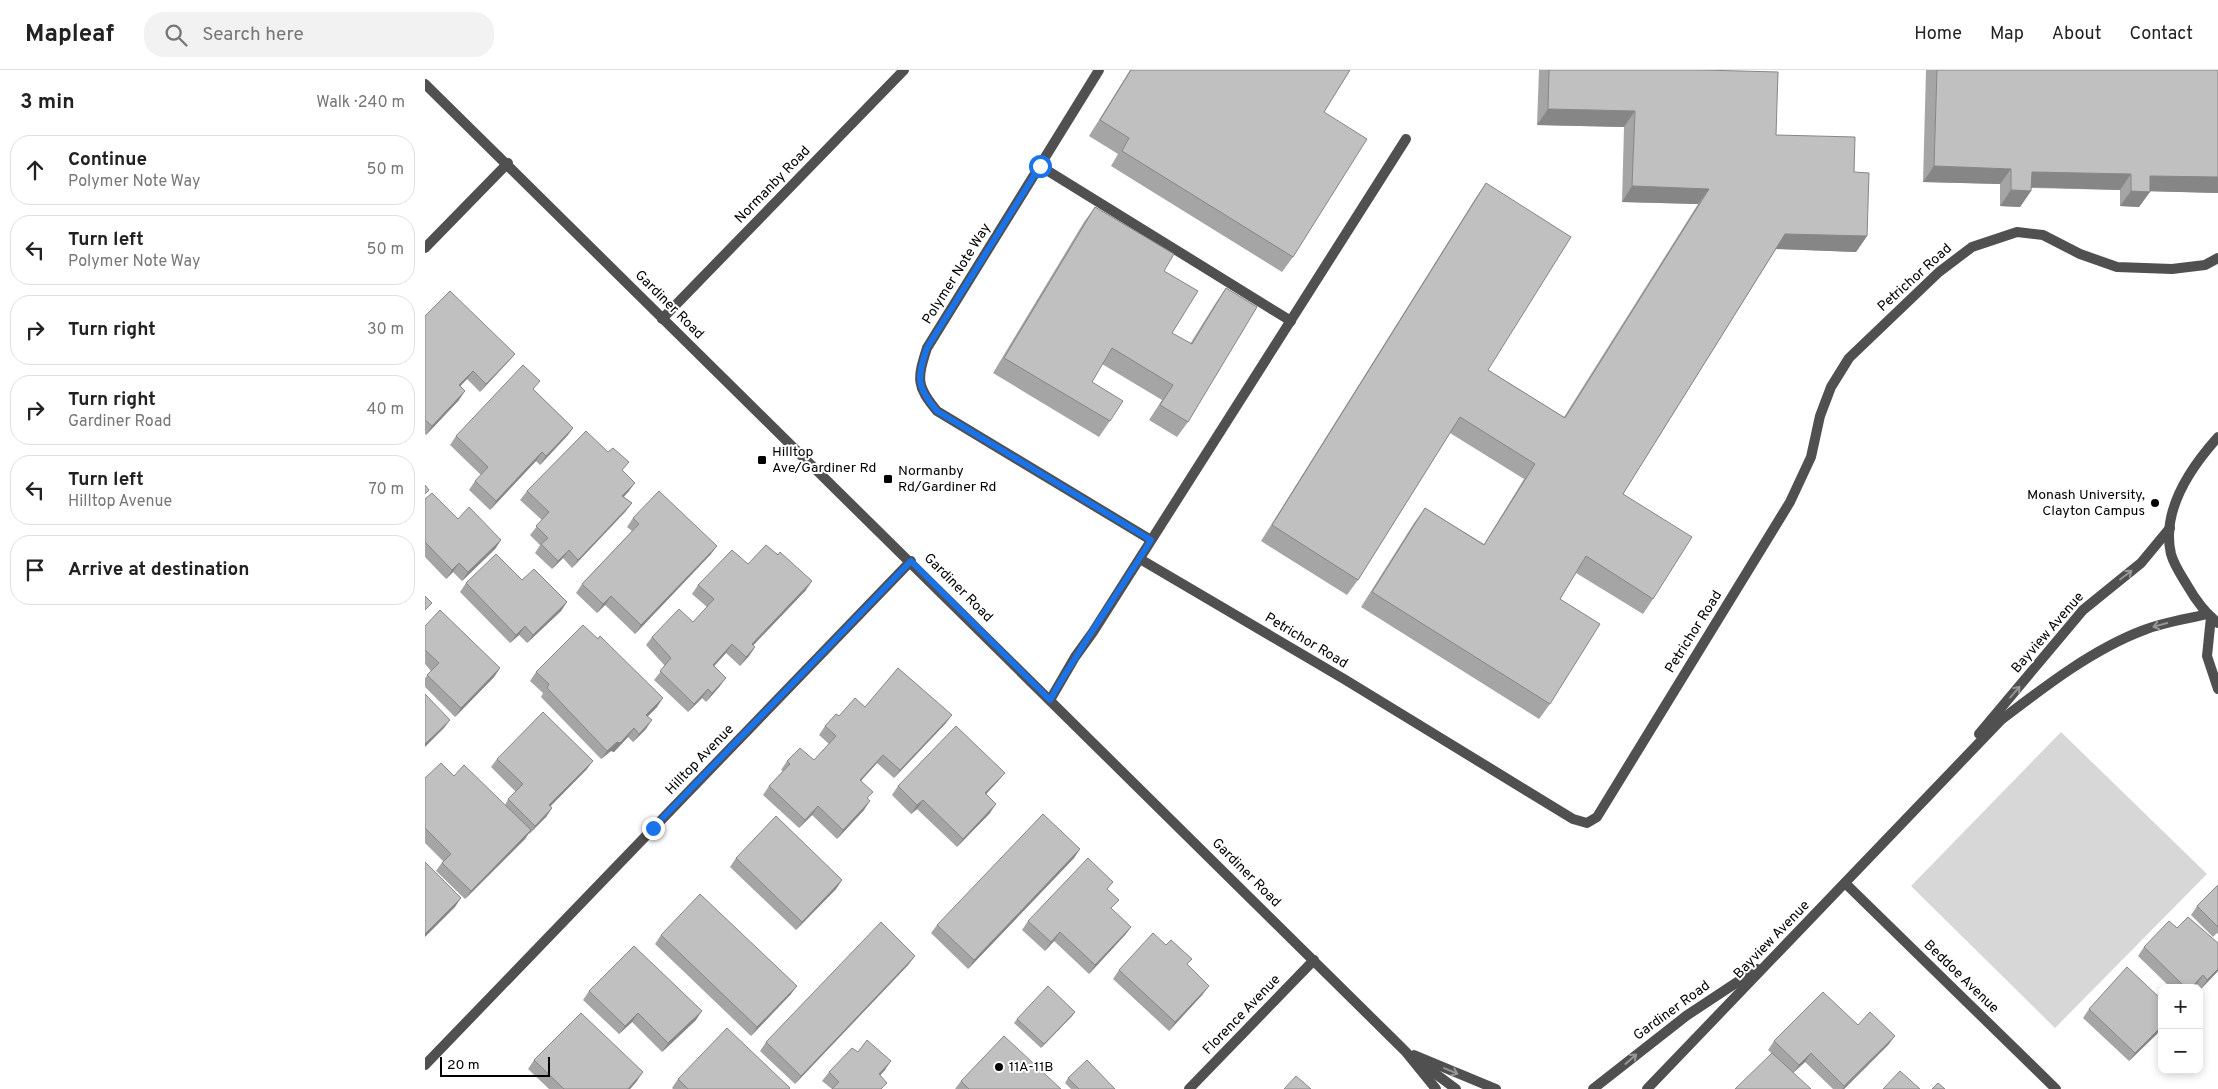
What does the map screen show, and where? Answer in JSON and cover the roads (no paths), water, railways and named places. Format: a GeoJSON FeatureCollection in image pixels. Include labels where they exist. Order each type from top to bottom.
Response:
{"type":"FeatureCollection","features":[{"type":"Feature","properties":{"kind":"street","name":"Normanby Road"},"geometry":{"type":"LineString","coordinates":[[662,319],[904,70]]}},
{"type":"Feature","properties":{"kind":"street","name":"Polymer Note Way"},"geometry":{"type":"LineString","coordinates":[[1099,70],[927,348],[919,372],[922,393],[937,411],[1151,540]]}},
{"type":"Feature","properties":{"kind":"street","name":"Gardiner Road"},"geometry":{"type":"LineString","coordinates":[[425,84],[508,163],[662,319],[911,561],[1314,960],[1406,1052],[1435,1089]]}},
{"type":"Feature","properties":{"kind":"street"},"geometry":{"type":"LineString","coordinates":[[1050,700],[1075,657],[1140,559],[1406,139]]}},
{"type":"Feature","properties":{"kind":"street"},"geometry":{"type":"LineString","coordinates":[[425,248],[508,163]]}},
{"type":"Feature","properties":{"kind":"street"},"geometry":{"type":"LineString","coordinates":[[1040,166],[1291,320]]}},
{"type":"Feature","properties":{"kind":"street","name":"Petrichor Road"},"geometry":{"type":"LineString","coordinates":[[1140,559],[1344,679],[1573,819],[1587,823],[1597,817],[1790,502],[1811,457],[1821,416],[1834,381],[1849,358],[1939,272],[1972,247],[2017,232],[2043,235],[2080,254],[2117,267],[2172,269],[2205,265],[2218,258]]}},
{"type":"Feature","properties":{"kind":"street"},"geometry":{"type":"LineString","coordinates":[[2218,437],[2199,458],[2190,473],[2176,502],[2169,528],[2171,554],[2175,564],[2195,598],[2212,618],[2207,656],[2218,689]]}},
{"type":"Feature","properties":{"kind":"street","name":"Bayview Avenue"},"geometry":{"type":"LineString","coordinates":[[1915,809],[2033,672],[2065,631],[2102,593],[2141,563],[2169,528]]}},
{"type":"Feature","properties":{"kind":"street","name":"Hilltop Avenue"},"geometry":{"type":"LineString","coordinates":[[425,1065],[911,561]]}},
{"type":"Feature","properties":{"kind":"street","name":"Bayview Avenue"},"geometry":{"type":"LineString","coordinates":[[1647,1089],[1846,884],[2001,720],[2041,690],[2112,645],[2161,624],[2212,618]]}},
{"type":"Feature","properties":{"kind":"street","name":"Beddoe Avenue"},"geometry":{"type":"LineString","coordinates":[[1846,884],[2056,1089]]}},
{"type":"Feature","properties":{"kind":"street","name":"Florence Avenue"},"geometry":{"type":"LineString","coordinates":[[1189,1089],[1314,960]]}},
{"type":"Feature","properties":{"kind":"street","name":"Gardiner Road"},"geometry":{"type":"LineString","coordinates":[[1593,1089],[1685,1016],[1772,960]]}},
{"type":"Feature","properties":{"kind":"street","name":"Gardiner Road"},"geometry":{"type":"LineString","coordinates":[[1406,1052],[1456,1089]]}},
{"type":"Feature","properties":{"kind":"street","name":"Gardiner Road"},"geometry":{"type":"LineString","coordinates":[[1406,1052],[1496,1089]]}},
{"type":"Feature","properties":{"kind":"place","name":"Hilltop Ave/Gardiner Rd"},"geometry":{"type":"Point","coordinates":[762,460]}},
{"type":"Feature","properties":{"kind":"place","name":"Normanby Rd/Gardiner Rd"},"geometry":{"type":"Point","coordinates":[888,479]}},
{"type":"Feature","properties":{"kind":"place","name":"Monash University, Clayton Campus"},"geometry":{"type":"Point","coordinates":[2155,503]}},
{"type":"Feature","properties":{"kind":"place","name":"11A-11B"},"geometry":{"type":"Point","coordinates":[999,1067]}}]}
